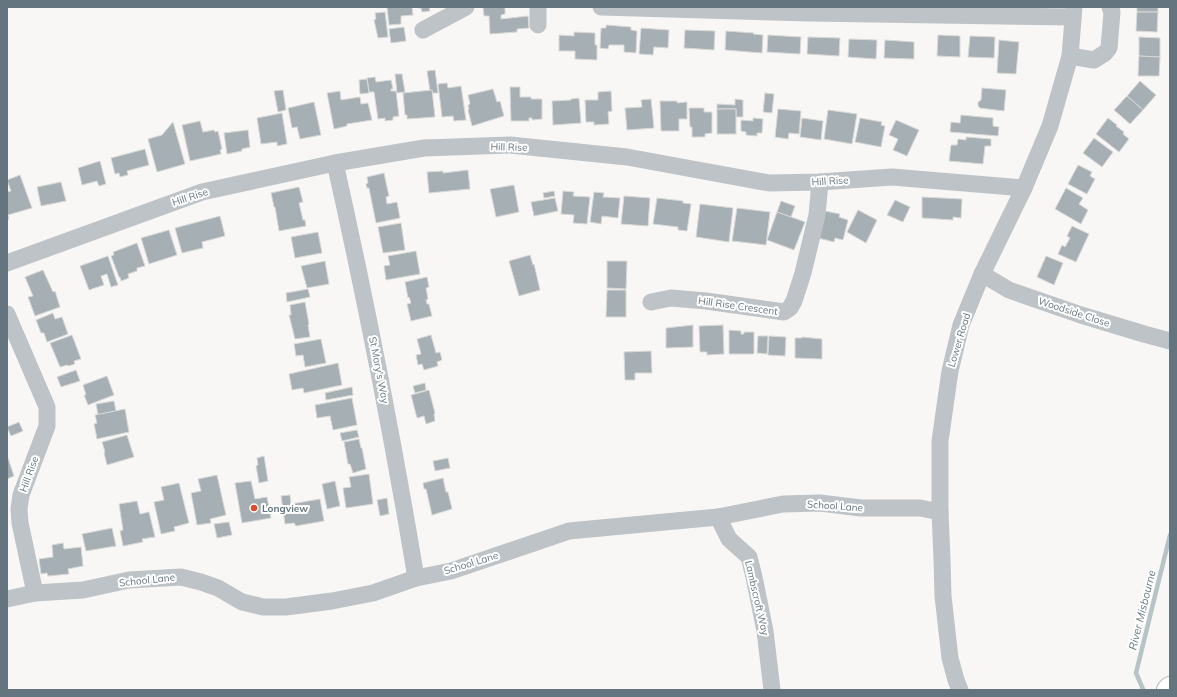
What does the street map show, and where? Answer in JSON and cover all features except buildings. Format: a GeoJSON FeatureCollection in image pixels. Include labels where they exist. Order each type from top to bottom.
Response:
{"type":"FeatureCollection","features":[{"type":"Feature","properties":{"kind":"street"},"geometry":{"type":"LineString","coordinates":[[423,30],[466,7]]}},
{"type":"Feature","properties":{"kind":"street"},"geometry":{"type":"LineString","coordinates":[[538,7],[538,26]]}},
{"type":"Feature","properties":{"kind":"street"},"geometry":{"type":"LineString","coordinates":[[601,7],[808,13],[1074,12]]}},
{"type":"Feature","properties":{"kind":"street"},"geometry":{"type":"LineString","coordinates":[[1070,56],[1094,60],[1105,54],[1109,48],[1112,12],[1110,7]]}},
{"type":"Feature","properties":{"kind":"street","name":"Lower Road"},"geometry":{"type":"LineString","coordinates":[[960,690],[950,658],[944,596],[940,512],[940,441],[950,370],[961,325],[982,274],[1024,188],[1050,126],[1070,56],[1074,12]]}},
{"type":"Feature","properties":{"kind":"street","name":"Hill Rise"},"geometry":{"type":"LineString","coordinates":[[7,262],[202,192],[335,163],[424,148],[510,145],[627,156],[769,183],[820,182],[892,177],[1024,188]]}},
{"type":"Feature","properties":{"kind":"street","name":"St Mary's Way"},"geometry":{"type":"LineString","coordinates":[[335,163],[372,336],[401,486],[416,578]]}},
{"type":"Feature","properties":{"kind":"street","name":"Hill Rise Crescent"},"geometry":{"type":"LineString","coordinates":[[651,302],[671,298],[784,312],[790,308],[794,301],[803,273],[817,215],[820,182]]}},
{"type":"Feature","properties":{"kind":"street","name":"Woodside Close"},"geometry":{"type":"LineString","coordinates":[[982,274],[1009,290],[1023,295],[1081,315],[1170,341]]}},
{"type":"Feature","properties":{"kind":"street","name":"Hill Rise"},"geometry":{"type":"LineString","coordinates":[[7,314],[47,407],[47,426],[21,495],[19,509],[20,523],[35,593]]}},
{"type":"Feature","properties":{"kind":"street","name":"School Lane"},"geometry":{"type":"LineString","coordinates":[[7,599],[35,593],[83,590],[129,580],[181,577],[218,588],[242,602],[263,608],[286,607],[332,601],[373,593],[416,578],[451,571],[569,530],[718,517],[784,504],[820,502],[862,508],[920,508],[940,512]]}},
{"type":"Feature","properties":{"kind":"street","name":"Lambscroft Way"},"geometry":{"type":"LineString","coordinates":[[718,517],[729,539],[749,557],[765,631],[772,690]]}},
{"type":"Feature","properties":{"kind":"waterway","name":"River Misbourne"},"geometry":{"type":"LineString","coordinates":[[1143,689],[1136,673],[1170,535]]}},
{"type":"Feature","properties":{"kind":"place","name":"Longview"},"geometry":{"type":"Point","coordinates":[254,508]}}]}
